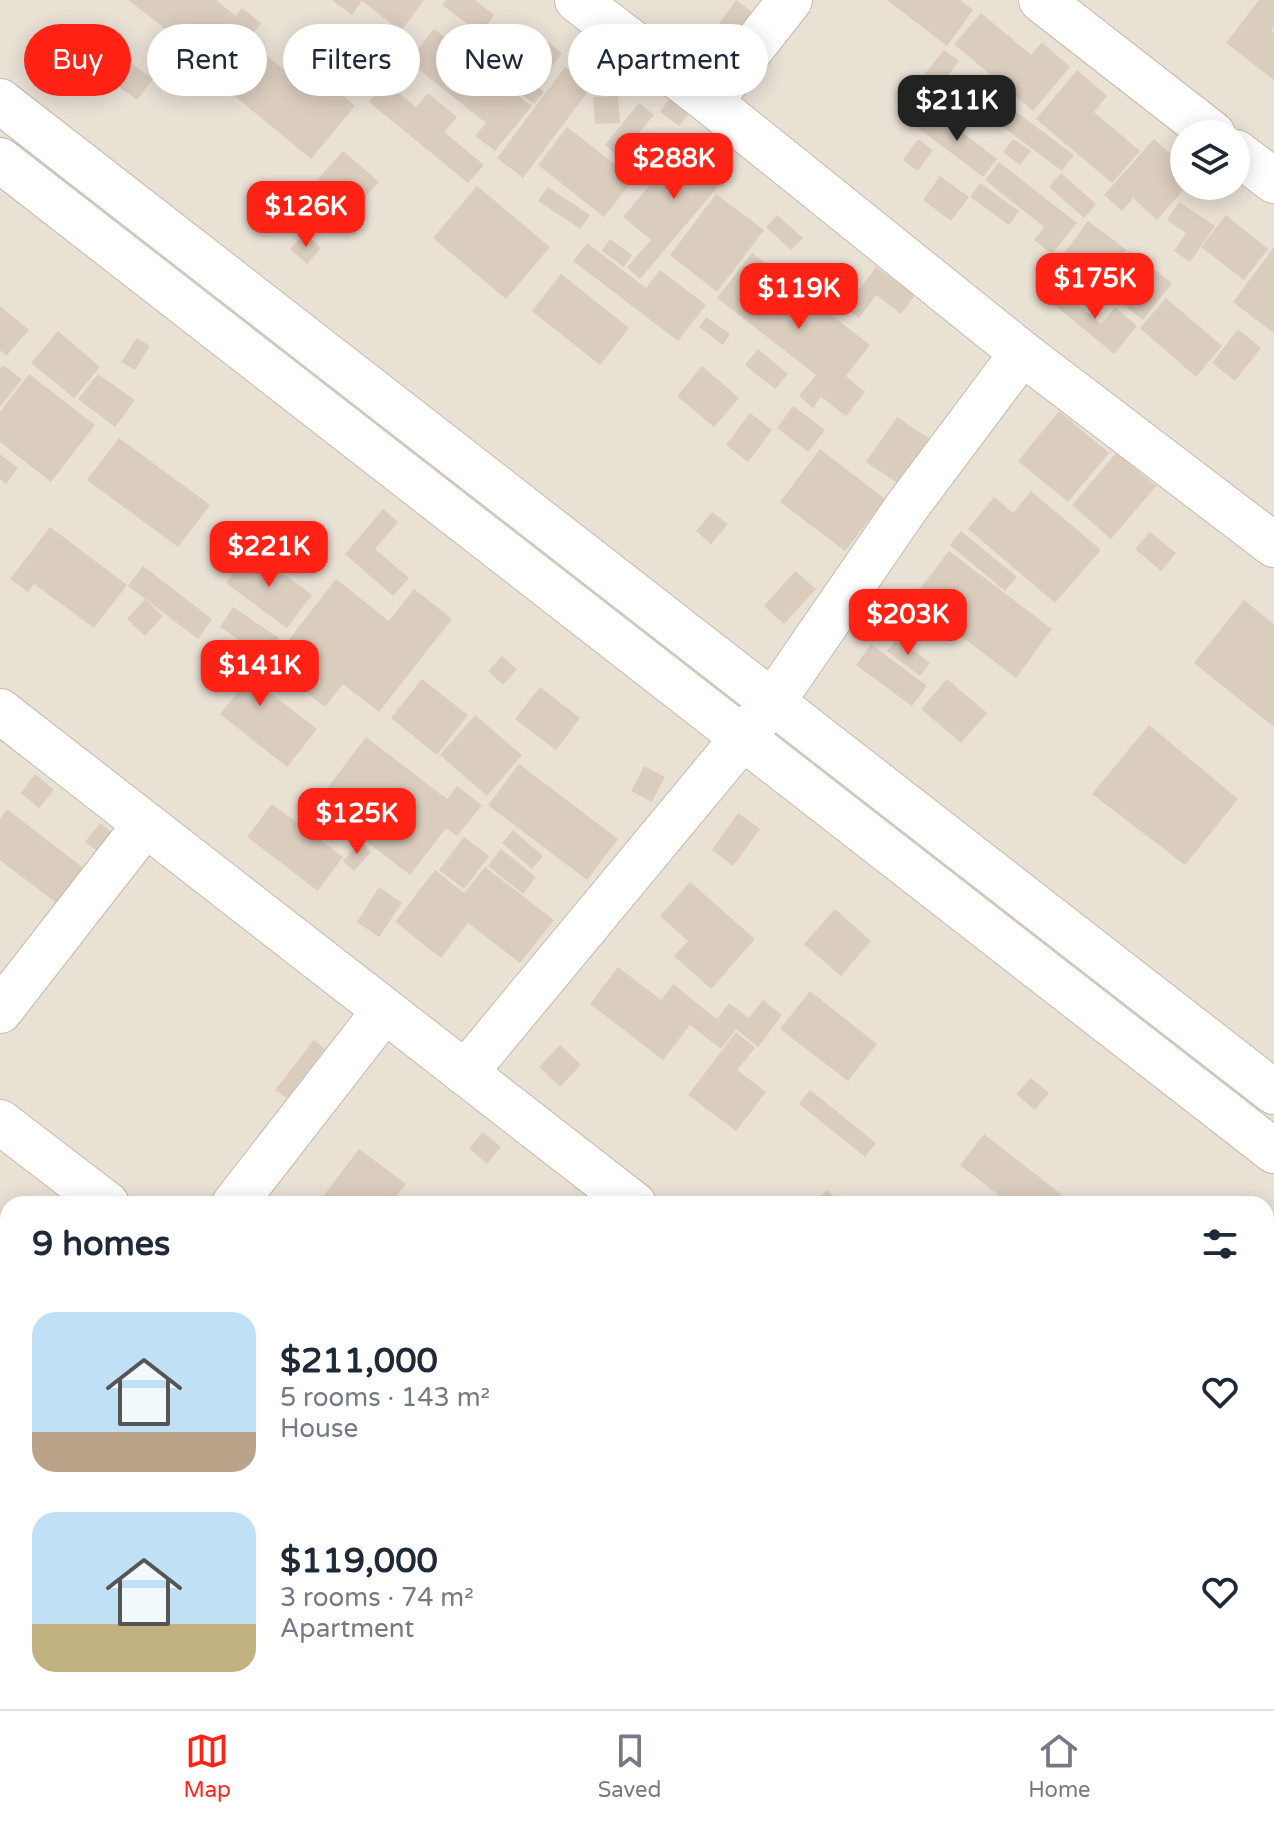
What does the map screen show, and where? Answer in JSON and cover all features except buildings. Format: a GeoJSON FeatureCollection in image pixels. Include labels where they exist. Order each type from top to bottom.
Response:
{"type":"FeatureCollection","features":[{"type":"Feature","properties":{"kind":"street"},"geometry":{"type":"LineString","coordinates":[[577,0],[710,102],[1022,353],[1274,545]]}},
{"type":"Feature","properties":{"kind":"street"},"geometry":{"type":"LineString","coordinates":[[710,102],[790,0]]}},
{"type":"Feature","properties":{"kind":"street"},"geometry":{"type":"LineString","coordinates":[[1041,0],[1195,120]]}},
{"type":"Feature","properties":{"kind":"street"},"geometry":{"type":"LineString","coordinates":[[0,101],[774,700],[1274,1092]]}},
{"type":"Feature","properties":{"kind":"street"},"geometry":{"type":"LineString","coordinates":[[0,160],[1274,1151]]}},
{"type":"Feature","properties":{"kind":"street"},"geometry":{"type":"LineString","coordinates":[[1250,163],[1274,181]]}},
{"type":"Feature","properties":{"kind":"street"},"geometry":{"type":"LineString","coordinates":[[465,1073],[774,700],[906,508],[1022,353]]}},
{"type":"Feature","properties":{"kind":"street"},"geometry":{"type":"LineString","coordinates":[[0,711],[465,1073],[614,1196]]}},
{"type":"Feature","properties":{"kind":"street"},"geometry":{"type":"LineString","coordinates":[[0,1011],[144,826]]}},
{"type":"Feature","properties":{"kind":"street"},"geometry":{"type":"LineString","coordinates":[[240,1196],[384,1011]]}},
{"type":"Feature","properties":{"kind":"street"},"geometry":{"type":"LineString","coordinates":[[0,1122],[97,1196]]}},
{"type":"Feature","properties":{"kind":"shaded area"},"geometry":{"type":"Polygon","coordinates":[[[0,0],[1274,0],[1274,1196],[0,1196],[0,0]]]}}]}
